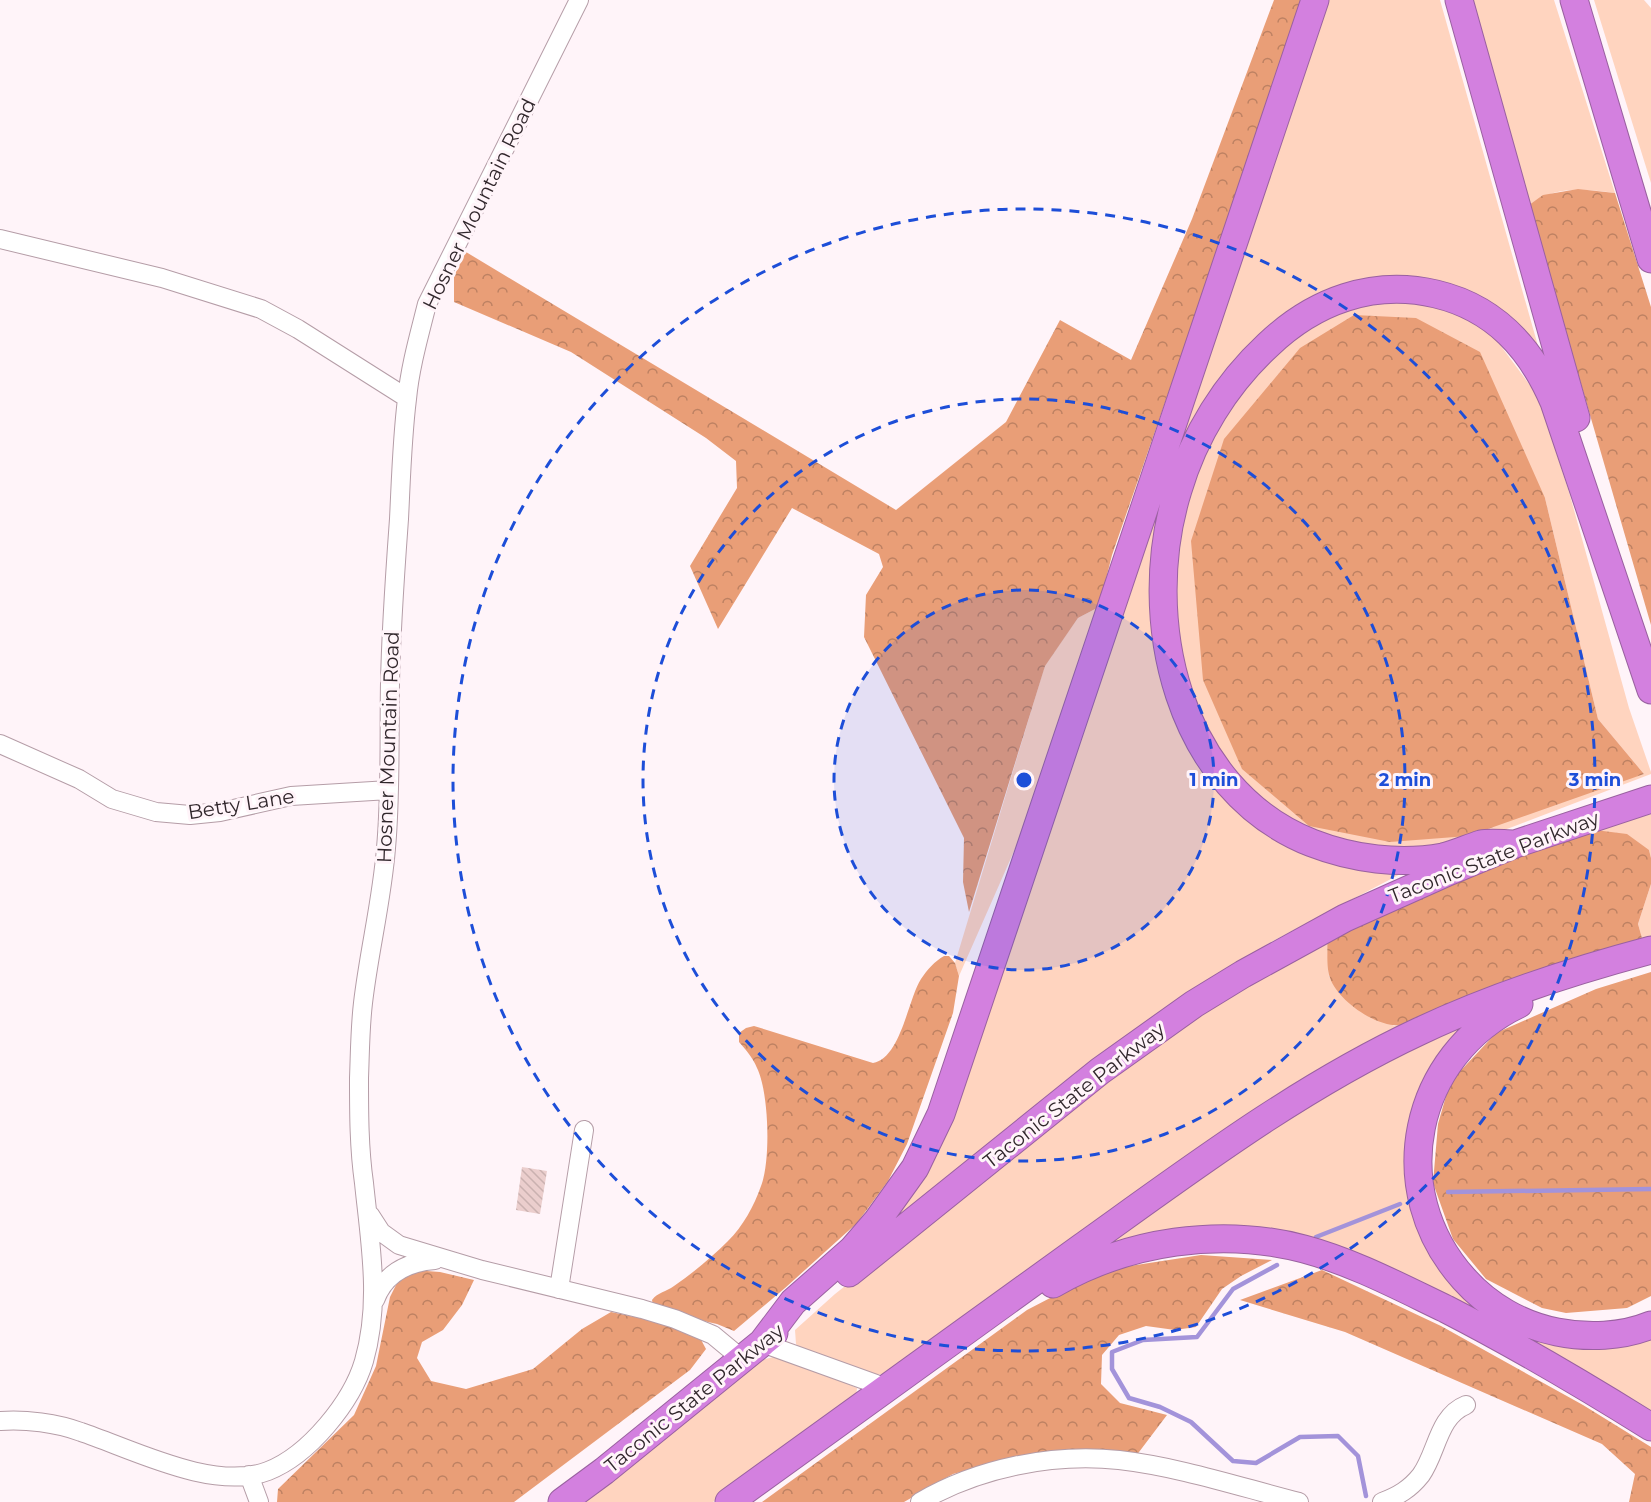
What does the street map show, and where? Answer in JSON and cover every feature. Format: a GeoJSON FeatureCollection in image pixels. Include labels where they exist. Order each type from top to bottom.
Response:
{"type":"FeatureCollection","features":[{"type":"Feature","properties":{"kind":"highway"},"geometry":{"type":"LineString","coordinates":[[752,1351],[793,1302],[852,1250],[877,1221],[915,1168],[941,1114],[1315,0]]}},
{"type":"Feature","properties":{"kind":"highway"},"geometry":{"type":"LineString","coordinates":[[1459,0],[1651,684]]}},
{"type":"Feature","properties":{"kind":"highway"},"geometry":{"type":"LineString","coordinates":[[1574,0],[1651,259]]}},
{"type":"Feature","properties":{"kind":"highway"},"geometry":{"type":"LineString","coordinates":[[1515,844],[1483,843],[1454,854],[1411,860],[1368,858],[1313,843],[1270,822],[1249,805],[1214,766],[1199,741],[1186,713],[1170,657],[1163,596],[1164,560],[1172,513],[1189,457],[1206,424],[1241,373],[1281,332],[1302,316],[1349,295],[1372,290],[1419,290],[1444,296],[1484,314],[1502,327],[1531,358],[1554,402],[1651,690]]}},
{"type":"Feature","properties":{"kind":"highway","name":"Taconic State Parkway"},"geometry":{"type":"LineString","coordinates":[[562,1502],[604,1471],[1100,1071],[1194,1004],[1281,952],[1396,894],[1515,844],[1651,798]]}},
{"type":"Feature","properties":{"kind":"highway"},"geometry":{"type":"LineString","coordinates":[[729,1502],[1221,1147],[1318,1084],[1431,1026],[1484,1003],[1572,972],[1651,950]]}},
{"type":"Feature","properties":{"kind":"highway"},"geometry":{"type":"LineString","coordinates":[[1572,972],[1552,992],[1512,1008],[1485,1024],[1463,1044],[1446,1066],[1422,1119],[1418,1146],[1418,1173],[1422,1199],[1429,1225],[1455,1269],[1473,1290],[1497,1308],[1519,1320],[1570,1335],[1625,1332],[1651,1325]]}},
{"type":"Feature","properties":{"kind":"highway"},"geometry":{"type":"LineString","coordinates":[[887,1388],[961,1348],[1038,1294],[1091,1265],[1133,1251],[1174,1242],[1211,1239],[1246,1240],[1304,1249],[1340,1260],[1379,1277],[1533,1355],[1651,1427]]}},
{"type":"Feature","properties":{"kind":"street","name":"Hosner Mountain Road"},"geometry":{"type":"LineString","coordinates":[[0,1422],[36,1422],[77,1430],[162,1462],[214,1475],[249,1475],[269,1470],[289,1458],[325,1429],[341,1406],[363,1364],[373,1303],[373,1260],[363,1182],[359,1119],[360,1054],[363,1004],[386,849],[390,679],[406,398],[415,348],[427,304],[579,0]]}},
{"type":"Feature","properties":{"kind":"street"},"geometry":{"type":"LineString","coordinates":[[0,238],[162,278],[261,309],[298,329],[406,398]]}},
{"type":"Feature","properties":{"kind":"street","name":"Betty Lane"},"geometry":{"type":"LineString","coordinates":[[0,744],[78,779],[112,798],[156,812],[190,815],[220,812],[291,796],[389,790]]}},
{"type":"Feature","properties":{"kind":"street"},"geometry":{"type":"LineString","coordinates":[[559,1289],[584,1130]]}},
{"type":"Feature","properties":{"kind":"street"},"geometry":{"type":"LineString","coordinates":[[368,1210],[381,1232],[389,1240],[414,1251],[659,1314],[702,1330],[724,1343],[887,1388]]}},
{"type":"Feature","properties":{"kind":"street"},"geometry":{"type":"LineString","coordinates":[[373,1303],[381,1285],[398,1270],[421,1261],[443,1260]]}},
{"type":"Feature","properties":{"kind":"street"},"geometry":{"type":"LineString","coordinates":[[1382,1502],[1402,1494],[1421,1474],[1446,1423],[1456,1409],[1466,1405]]}},
{"type":"Feature","properties":{"kind":"street"},"geometry":{"type":"LineString","coordinates":[[920,1502],[975,1477],[1023,1464],[1071,1459],[1119,1460],[1170,1468],[1299,1502]]}},
{"type":"Feature","properties":{"kind":"street"},"geometry":{"type":"LineString","coordinates":[[249,1475],[259,1502]]}},
{"type":"Feature","properties":{"kind":"shaded area"},"geometry":{"type":"Polygon","coordinates":[[[1321,0],[1440,0],[1538,346],[1534,347],[1463,295],[1321,295],[1179,461],[1167,678],[1255,822],[1408,870],[1273,941],[1162,1010],[1049,1095],[856,1255],[925,1159],[1321,0]]]}},
{"type":"Feature","properties":{"kind":"shaded area"},"geometry":{"type":"Polygon","coordinates":[[[1472,0],[1554,0],[1615,193],[1560,191],[1529,205],[1472,0]]]}},
{"type":"Feature","properties":{"kind":"shaded area"},"geometry":{"type":"Polygon","coordinates":[[[1594,0],[1644,0],[1651,8],[1651,183],[1594,0]]]}},
{"type":"Feature","properties":{"kind":"shaded area"},"geometry":{"type":"Polygon","coordinates":[[[1399,295],[1439,302],[1492,334],[1538,396],[1569,492],[1629,708],[1651,774],[1470,843],[1422,854],[1362,850],[1266,809],[1202,732],[1170,608],[1187,482],[1240,383],[1321,313],[1399,295]],[[1545,498],[1390,842],[1644,774],[1598,719],[1545,498]]]}},
{"type":"Feature","properties":{"kind":"shaded area"},"geometry":{"type":"Polygon","coordinates":[[[1099,607],[1025,826],[959,976],[955,963],[1045,665],[1078,618],[1099,607]]]}},
{"type":"Feature","properties":{"kind":"shaded area"},"geometry":{"type":"Polygon","coordinates":[[[1651,814],[1651,858],[1649,850],[1595,830],[1651,814]]]}},
{"type":"Feature","properties":{"kind":"shaded area"},"geometry":{"type":"Polygon","coordinates":[[[1651,884],[1651,936],[1642,938],[1638,924],[1651,884]]]}},
{"type":"Feature","properties":{"kind":"shaded area"},"geometry":{"type":"Polygon","coordinates":[[[1327,939],[1329,977],[1394,1026],[1403,1025],[1300,1083],[883,1374],[869,1375],[803,1354],[796,1344],[795,1330],[835,1294],[1114,1073],[1231,991],[1327,939]]]}},
{"type":"Feature","properties":{"kind":"shaded area"},"geometry":{"type":"Polygon","coordinates":[[[1483,1012],[1406,1147],[1407,1187],[1413,1214],[1513,1326],[1651,1332],[1651,1419],[1299,1239],[1105,1249],[1128,1229],[1331,1086],[1483,1012]]]}},
{"type":"Feature","properties":{"kind":"shaded area"},"geometry":{"type":"Polygon","coordinates":[[[774,1357],[802,1364],[857,1388],[856,1398],[713,1502],[580,1502],[757,1361],[774,1357]]]}},
{"type":"Feature","properties":{"kind":"green space"},"geometry":{"type":"Polygon","coordinates":[[[1274,0],[1305,0],[1112,555],[1099,607],[1078,618],[1045,666],[969,912],[963,882],[964,838],[864,637],[866,595],[883,567],[879,554],[792,508],[718,629],[690,566],[737,488],[736,461],[706,438],[571,352],[454,302],[454,276],[466,252],[896,510],[1006,422],[1060,320],[1131,360],[1192,219],[1274,0]]]}},
{"type":"Feature","properties":{"kind":"green space"},"geometry":{"type":"Polygon","coordinates":[[[1578,189],[1615,193],[1651,307],[1651,625],[1529,205],[1543,195],[1578,189]]]}},
{"type":"Feature","properties":{"kind":"green space"},"geometry":{"type":"Polygon","coordinates":[[[1354,315],[1416,318],[1480,352],[1545,498],[1598,719],[1644,774],[1468,836],[1390,842],[1309,826],[1242,769],[1203,680],[1191,541],[1224,439],[1300,348],[1354,315]]]}},
{"type":"Feature","properties":{"kind":"green space"},"geometry":{"type":"Polygon","coordinates":[[[1595,830],[1627,834],[1649,850],[1651,884],[1638,924],[1642,938],[1575,958],[1474,993],[1403,1025],[1382,1023],[1360,1012],[1334,987],[1328,969],[1327,939],[1496,862],[1595,830]]]}},
{"type":"Feature","properties":{"kind":"green space"},"geometry":{"type":"Polygon","coordinates":[[[949,956],[955,963],[959,976],[953,1013],[907,1144],[888,1181],[857,1223],[734,1331],[653,1305],[654,1297],[671,1288],[695,1270],[733,1235],[748,1215],[761,1186],[767,1144],[764,1093],[755,1064],[739,1042],[739,1033],[754,1026],[873,1063],[883,1059],[890,1051],[903,1027],[921,979],[937,960],[949,956]]]}},
{"type":"Feature","properties":{"kind":"green space"},"geometry":{"type":"Polygon","coordinates":[[[1651,972],[1651,1296],[1627,1308],[1566,1313],[1542,1308],[1486,1279],[1453,1239],[1433,1183],[1438,1124],[1450,1082],[1496,1033],[1596,989],[1651,972]]]}},
{"type":"Feature","properties":{"kind":"green space"},"geometry":{"type":"Polygon","coordinates":[[[1201,1255],[1272,1260],[1222,1289],[1196,1327],[1175,1330],[1146,1326],[1119,1335],[1102,1355],[1101,1384],[1120,1403],[1167,1415],[1136,1456],[1106,1452],[1033,1453],[953,1474],[904,1502],[762,1502],[1027,1310],[1104,1270],[1201,1255]]]}},
{"type":"Feature","properties":{"kind":"green space"},"geometry":{"type":"Polygon","coordinates":[[[413,1270],[440,1272],[474,1280],[462,1305],[443,1330],[422,1342],[417,1358],[431,1381],[466,1389],[533,1369],[582,1329],[611,1312],[654,1321],[699,1336],[706,1349],[690,1370],[514,1502],[277,1502],[278,1489],[354,1415],[376,1366],[390,1297],[398,1281],[413,1270]]]}},
{"type":"Feature","properties":{"kind":"green space"},"geometry":{"type":"Polygon","coordinates":[[[1322,1270],[1441,1326],[1583,1405],[1651,1447],[1651,1502],[1629,1502],[1635,1474],[1602,1444],[1345,1332],[1240,1300],[1322,1270]]]}},
{"type":"Feature","properties":{"kind":"building"},"geometry":{"type":"Polygon","coordinates":[[[522,1167],[547,1171],[540,1214],[516,1210],[522,1167]]]}},
{"type":"Feature","properties":{"kind":"waterway"},"geometry":{"type":"LineString","coordinates":[[1448,1192],[1651,1189]]}},
{"type":"Feature","properties":{"kind":"waterway"},"geometry":{"type":"LineString","coordinates":[[1316,1237],[1400,1204]]}},
{"type":"Feature","properties":{"kind":"waterway"},"geometry":{"type":"LineString","coordinates":[[1277,1265],[1233,1289],[1197,1337],[1143,1340],[1112,1352],[1112,1369],[1129,1398],[1160,1407],[1191,1422],[1233,1461],[1256,1463],[1300,1437],[1338,1436],[1358,1456],[1366,1496]]}}]}
